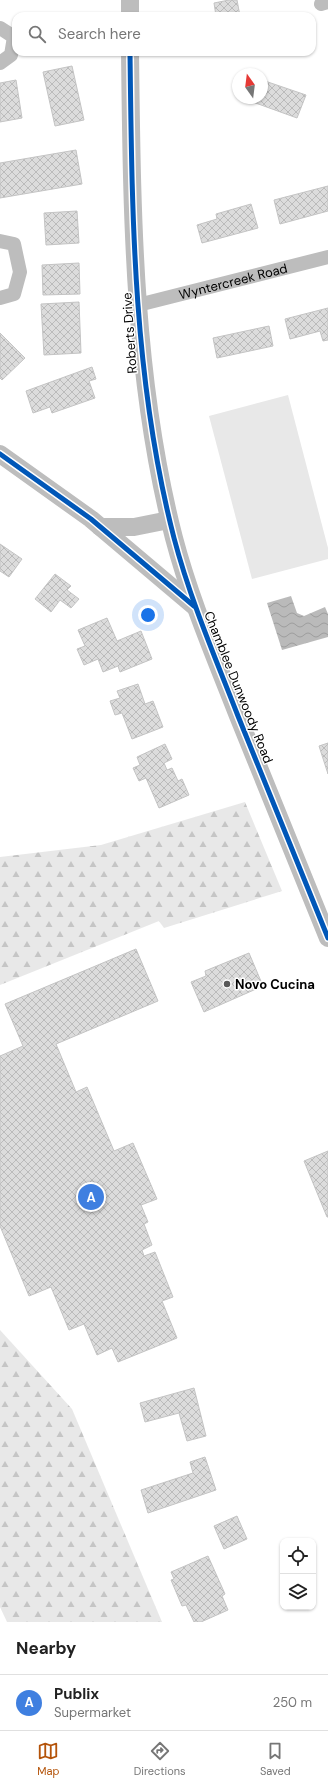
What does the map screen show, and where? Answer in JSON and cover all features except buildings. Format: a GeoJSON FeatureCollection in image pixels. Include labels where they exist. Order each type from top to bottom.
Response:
{"type":"FeatureCollection","features":[{"type":"Feature","properties":{"kind":"street"},"geometry":{"type":"LineString","coordinates":[[130,0],[130,12]]}},
{"type":"Feature","properties":{"kind":"street"},"geometry":{"type":"LineString","coordinates":[[0,28],[12,36]]}},
{"type":"Feature","properties":{"kind":"street"},"geometry":{"type":"LineString","coordinates":[[0,63],[11,55],[12,49]]}},
{"type":"Feature","properties":{"kind":"street","name":"Roberts Drive"},"geometry":{"type":"LineString","coordinates":[[130,56],[132,235],[143,375],[152,434],[169,520],[194,606]]}},
{"type":"Feature","properties":{"kind":"street"},"geometry":{"type":"LineString","coordinates":[[0,241],[14,244],[20,272],[14,294],[0,298]]}},
{"type":"Feature","properties":{"kind":"street","name":"Wyntercreek Road"},"geometry":{"type":"LineString","coordinates":[[138,305],[328,257]]}},
{"type":"Feature","properties":{"kind":"street","name":"Chamblee Dunwoody Road"},"geometry":{"type":"LineString","coordinates":[[0,454],[100,527],[194,606],[328,938]]}},
{"type":"Feature","properties":{"kind":"street"},"geometry":{"type":"LineString","coordinates":[[100,527],[134,527],[169,520]]}},
{"type":"Feature","properties":{"kind":"green space"},"geometry":{"type":"Polygon","coordinates":[[[288,395],[328,548],[328,559],[252,579],[209,416],[288,395]]]}},
{"type":"Feature","properties":{"kind":"green space"},"geometry":{"type":"Polygon","coordinates":[[[245,802],[282,891],[164,928],[159,921],[0,985],[0,857],[101,845],[245,802]]]}},
{"type":"Feature","properties":{"kind":"green space"},"geometry":{"type":"Polygon","coordinates":[[[0,1330],[72,1409],[162,1622],[7,1622],[0,1607],[0,1330]]]}},
{"type":"Feature","properties":{"kind":"water"},"geometry":{"type":"Polygon","coordinates":[[[291,596],[297,613],[304,616],[325,607],[328,614],[328,637],[282,650],[267,603],[291,596]]]}},
{"type":"Feature","properties":{"kind":"cycle path"},"geometry":{"type":"LineString","coordinates":[[130,56],[132,174],[137,296],[150,418],[160,478],[180,561],[195,606],[328,938]]}},
{"type":"Feature","properties":{"kind":"cycle path"},"geometry":{"type":"LineString","coordinates":[[0,454],[91,519],[194,606]]}},
{"type":"Feature","properties":{"kind":"place","name":"Novo Cucina"},"geometry":{"type":"Point","coordinates":[227,984]}},
{"type":"Feature","properties":{"kind":"place","name":"Publix"},"geometry":{"type":"Point","coordinates":[91,1197]}}]}
